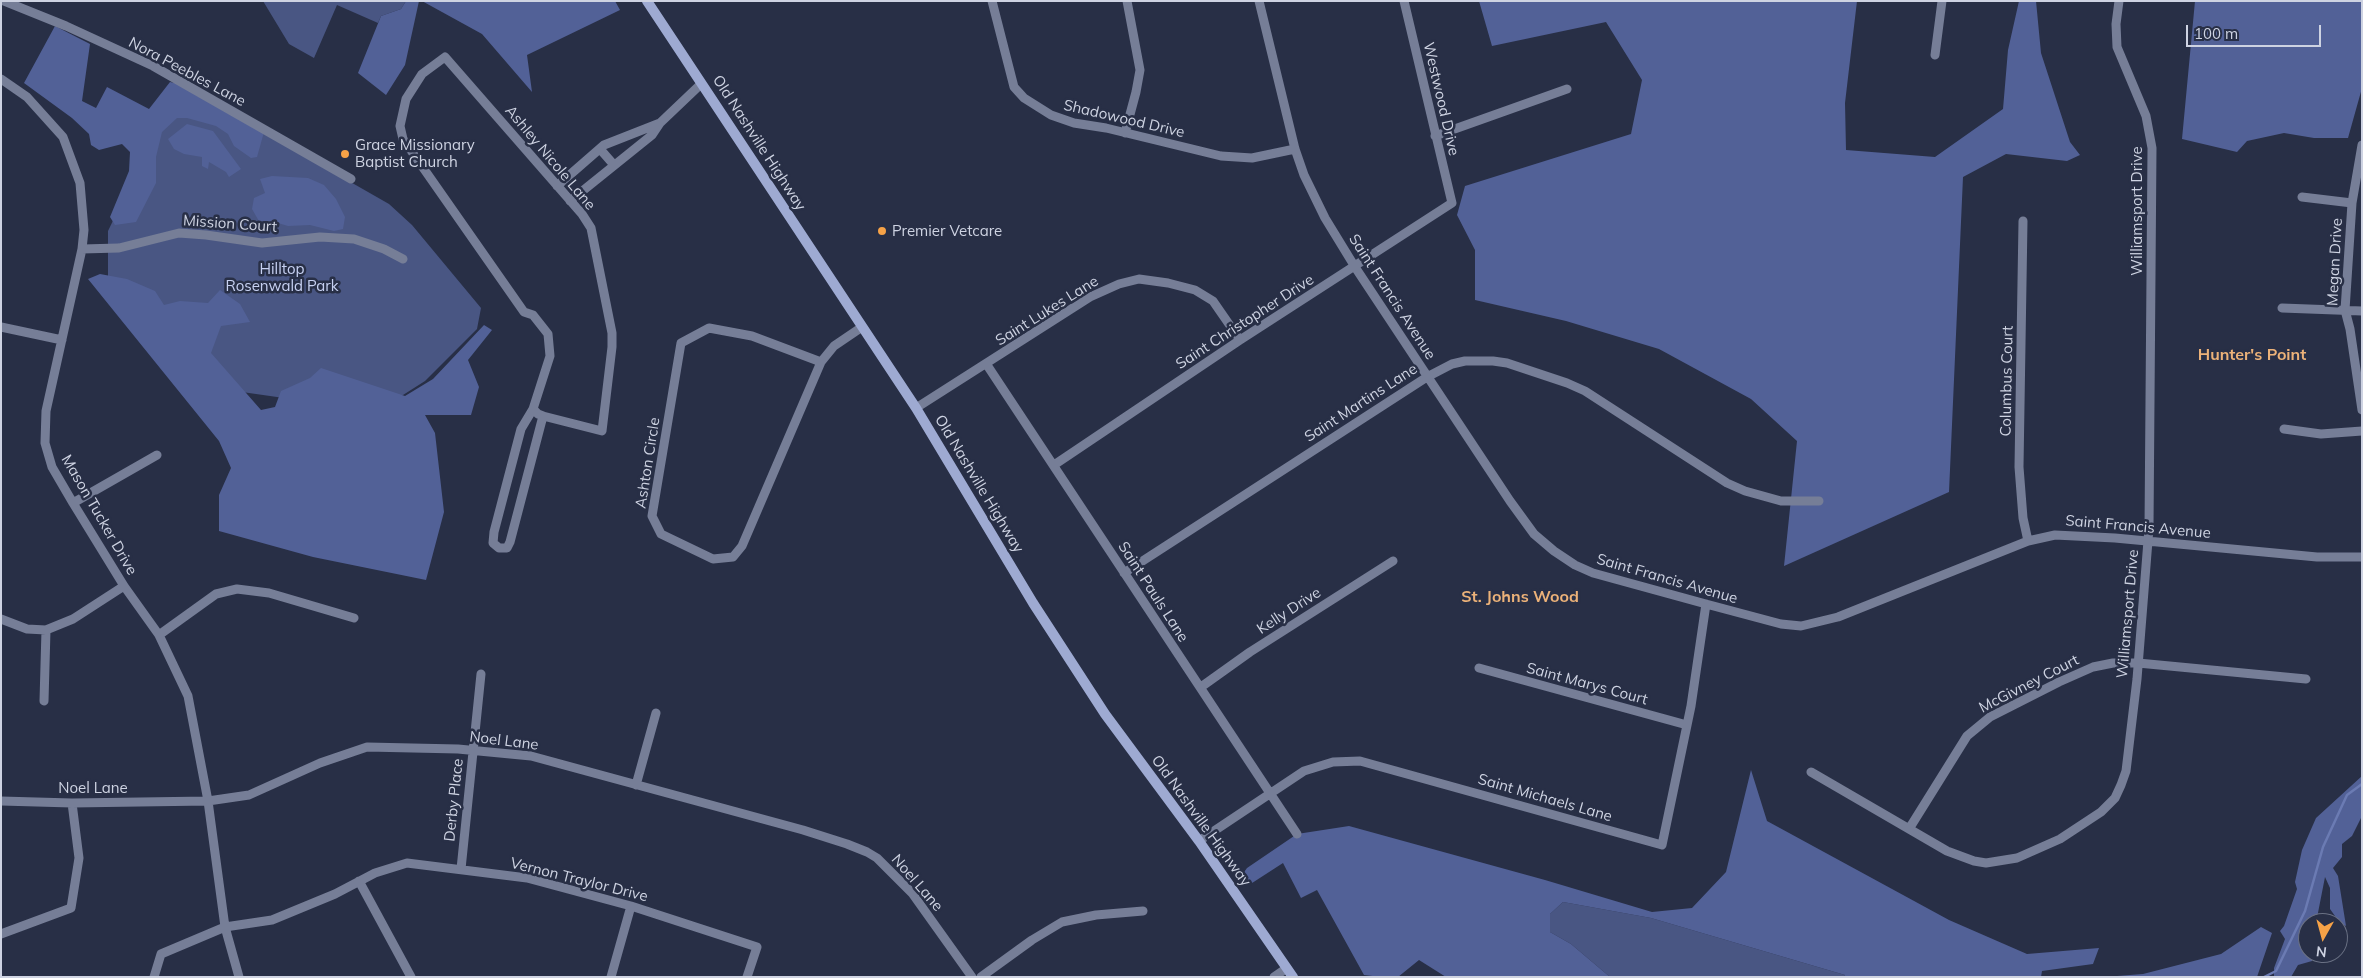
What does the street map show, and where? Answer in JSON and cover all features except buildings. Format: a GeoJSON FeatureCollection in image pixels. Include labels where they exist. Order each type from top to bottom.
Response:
{"type":"FeatureCollection","features":[{"type":"Feature","properties":{"kind":"main road","name":"Old Nashville Highway"},"geometry":{"type":"LineString","coordinates":[[646,1],[916,408],[1033,603],[1100,706],[1199,841],[1290,972]]}},
{"type":"Feature","properties":{"kind":"street","name":"Nora Peebles Lane"},"geometry":{"type":"LineString","coordinates":[[4,1],[66,26],[152,66],[351,179]]}},
{"type":"Feature","properties":{"kind":"street","name":"Shadowood Drive"},"geometry":{"type":"LineString","coordinates":[[992,1],[1014,87],[1024,98],[1039,109],[1062,119],[1206,153],[1237,158],[1268,156],[1295,149]]}},
{"type":"Feature","properties":{"kind":"street"},"geometry":{"type":"LineString","coordinates":[[1125,133],[1140,70],[1127,1]]}},
{"type":"Feature","properties":{"kind":"street","name":"Saint Francis Avenue"},"geometry":{"type":"LineString","coordinates":[[1260,1],[1295,149],[1304,175],[1325,218],[1427,376],[1534,534],[1554,551],[1592,573],[1781,624],[1801,626],[1820,622],[2028,540],[2055,535],[2070,534],[2317,557],[2362,557]]}},
{"type":"Feature","properties":{"kind":"street","name":"Westwood Drive"},"geometry":{"type":"LineString","coordinates":[[1404,1],[1452,203]]}},
{"type":"Feature","properties":{"kind":"street"},"geometry":{"type":"LineString","coordinates":[[1934,55],[1942,1]]}},
{"type":"Feature","properties":{"kind":"street","name":"Williamsport Drive"},"geometry":{"type":"LineString","coordinates":[[1811,772],[1947,851],[1974,861],[1992,862],[2017,858],[2034,852],[2085,825],[2115,798],[2126,771],[2149,541],[2151,136],[2146,116],[2117,47],[2116,24],[2119,1]]}},
{"type":"Feature","properties":{"kind":"street","name":"Ashley Nicole Lane"},"geometry":{"type":"LineString","coordinates":[[534,409],[550,356],[548,334],[533,316],[524,312],[403,139],[400,126],[406,99],[422,74],[445,57],[570,201],[591,228],[612,333],[602,431],[543,416]]}},
{"type":"Feature","properties":{"kind":"street","name":"Mason Tucker Drive"},"geometry":{"type":"LineString","coordinates":[[1,79],[27,97],[63,137],[80,183],[84,230],[82,249],[46,411],[45,443],[52,467],[72,504],[124,586],[159,634],[188,696],[208,800],[225,928],[240,977]]}},
{"type":"Feature","properties":{"kind":"street"},"geometry":{"type":"LineString","coordinates":[[570,201],[652,134],[660,123],[701,84]]}},
{"type":"Feature","properties":{"kind":"street"},"geometry":{"type":"LineString","coordinates":[[1435,136],[1567,89]]}},
{"type":"Feature","properties":{"kind":"street"},"geometry":{"type":"LineString","coordinates":[[557,186],[600,149],[640,130],[660,123]]}},
{"type":"Feature","properties":{"kind":"street","name":"Megan Drive"},"geometry":{"type":"LineString","coordinates":[[2362,145],[2352,202],[2345,310],[2350,330],[2362,410]]}},
{"type":"Feature","properties":{"kind":"street"},"geometry":{"type":"LineString","coordinates":[[600,149],[614,166]]}},
{"type":"Feature","properties":{"kind":"street"},"geometry":{"type":"LineString","coordinates":[[2302,197],[2352,202]]}},
{"type":"Feature","properties":{"kind":"street","name":"Saint Christopher Drive"},"geometry":{"type":"LineString","coordinates":[[1054,465],[1240,340],[1452,203]]}},
{"type":"Feature","properties":{"kind":"street","name":"Columbus Court"},"geometry":{"type":"LineString","coordinates":[[2023,221],[2019,467],[2022,518],[2028,540]]}},
{"type":"Feature","properties":{"kind":"street","name":"Mission Court"},"geometry":{"type":"LineString","coordinates":[[82,249],[119,248],[179,233],[262,243],[320,237],[354,239],[384,249],[403,260]]}},
{"type":"Feature","properties":{"kind":"street","name":"Saint Lukes Lane"},"geometry":{"type":"LineString","coordinates":[[916,408],[987,365],[1090,297],[1119,284],[1139,280],[1168,283],[1195,290],[1213,302],[1240,340]]}},
{"type":"Feature","properties":{"kind":"street"},"geometry":{"type":"LineString","coordinates":[[2282,308],[2362,311]]}},
{"type":"Feature","properties":{"kind":"street"},"geometry":{"type":"LineString","coordinates":[[1,327],[62,340]]}},
{"type":"Feature","properties":{"kind":"street","name":"Ashton Circle"},"geometry":{"type":"LineString","coordinates":[[821,362],[752,336],[709,328],[681,343],[652,516],[661,534],[713,559],[733,557],[742,546],[821,362],[834,346],[862,327]]}},
{"type":"Feature","properties":{"kind":"street","name":"Saint Martins Lane"},"geometry":{"type":"LineString","coordinates":[[1124,573],[1427,376],[1452,364],[1478,360],[1507,364],[1549,376],[1585,391],[1727,483],[1745,491],[1781,500],[1819,501]]}},
{"type":"Feature","properties":{"kind":"street","name":"Saint Pauls Lane"},"geometry":{"type":"LineString","coordinates":[[987,365],[1201,687],[1296,834]]}},
{"type":"Feature","properties":{"kind":"street"},"geometry":{"type":"LineString","coordinates":[[534,409],[543,416],[510,542],[507,548],[499,548],[493,543],[494,532],[521,429],[534,409]]}},
{"type":"Feature","properties":{"kind":"street"},"geometry":{"type":"LineString","coordinates":[[2284,429],[2321,434],[2362,431]]}},
{"type":"Feature","properties":{"kind":"street"},"geometry":{"type":"LineString","coordinates":[[72,504],[156,455]]}},
{"type":"Feature","properties":{"kind":"street","name":"Kelly Drive"},"geometry":{"type":"LineString","coordinates":[[1201,687],[1250,652],[1393,561]]}},
{"type":"Feature","properties":{"kind":"street"},"geometry":{"type":"LineString","coordinates":[[1,620],[27,629],[46,630],[73,619],[124,586]]}},
{"type":"Feature","properties":{"kind":"street"},"geometry":{"type":"LineString","coordinates":[[159,634],[216,594],[237,589],[269,593],[354,618]]}},
{"type":"Feature","properties":{"kind":"street","name":"Saint Michaels Lane"},"geometry":{"type":"LineString","coordinates":[[1199,841],[1304,771],[1333,762],[1360,761],[1662,845],[1687,725],[1706,604]]}},
{"type":"Feature","properties":{"kind":"street"},"geometry":{"type":"LineString","coordinates":[[44,700],[46,630]]}},
{"type":"Feature","properties":{"kind":"street","name":"McGivney Court"},"geometry":{"type":"LineString","coordinates":[[1910,829],[1967,736],[1990,717],[2059,682],[2093,668],[2113,663],[2138,663],[2306,679]]}},
{"type":"Feature","properties":{"kind":"street","name":"Saint Marys Court"},"geometry":{"type":"LineString","coordinates":[[1479,668],[1687,725]]}},
{"type":"Feature","properties":{"kind":"street","name":"Derby Place"},"geometry":{"type":"LineString","coordinates":[[461,869],[481,674]]}},
{"type":"Feature","properties":{"kind":"street"},"geometry":{"type":"LineString","coordinates":[[636,785],[656,713]]}},
{"type":"Feature","properties":{"kind":"street","name":"Noel Lane"},"geometry":{"type":"LineString","coordinates":[[1,801],[72,803],[208,800],[249,795],[320,763],[367,747],[472,751],[531,756],[803,830],[847,844],[872,855],[912,894],[972,977]]}},
{"type":"Feature","properties":{"kind":"street"},"geometry":{"type":"LineString","coordinates":[[1,934],[71,908],[79,858],[72,803]]}},
{"type":"Feature","properties":{"kind":"street","name":"Vernon Traylor Drive"},"geometry":{"type":"LineString","coordinates":[[154,977],[161,954],[225,928],[272,920],[391,867],[407,863],[527,878],[631,906],[757,947],[747,977]]}},
{"type":"Feature","properties":{"kind":"street"},"geometry":{"type":"LineString","coordinates":[[359,881],[410,977]]}},
{"type":"Feature","properties":{"kind":"street"},"geometry":{"type":"LineString","coordinates":[[611,977],[631,906]]}},
{"type":"Feature","properties":{"kind":"street"},"geometry":{"type":"LineString","coordinates":[[981,977],[1032,940],[1062,922],[1096,915],[1143,911]]}},
{"type":"Feature","properties":{"kind":"street"},"geometry":{"type":"LineString","coordinates":[[1274,977],[1290,972]]}},
{"type":"Feature","properties":{"kind":"green space"},"geometry":{"type":"Polygon","coordinates":[[[263,1],[406,1],[401,9],[381,16],[378,23],[337,5],[314,58],[289,44],[263,1]]]}},
{"type":"Feature","properties":{"kind":"green space","name":"Hilltop Rosenwald Park"},"geometry":{"type":"Polygon","coordinates":[[[179,84],[389,204],[412,225],[481,308],[477,329],[425,381],[403,395],[291,399],[221,389],[108,279],[108,231],[179,84]]]}},
{"type":"Feature","properties":{"kind":"green space"},"geometry":{"type":"Polygon","coordinates":[[[1563,902],[1651,918],[1845,975],[1844,977],[1610,977],[1571,944],[1550,932],[1550,914],[1563,902]]]}},
{"type":"Feature","properties":{"kind":"shaded area"},"geometry":{"type":"Polygon","coordinates":[[[406,1],[419,1],[405,65],[386,95],[358,73],[381,16],[401,9],[406,1]]]}},
{"type":"Feature","properties":{"kind":"shaded area"},"geometry":{"type":"Polygon","coordinates":[[[422,1],[615,1],[620,10],[527,55],[532,92],[482,34],[422,1]]]}},
{"type":"Feature","properties":{"kind":"shaded area"},"geometry":{"type":"Polygon","coordinates":[[[1479,1],[1857,1],[1845,103],[1846,150],[1935,157],[2003,109],[2008,50],[2019,1],[2036,1],[2041,53],[2070,142],[2080,155],[2067,161],[2006,154],[1963,177],[1949,492],[1784,566],[1797,441],[1751,399],[1659,349],[1566,321],[1475,300],[1475,250],[1457,215],[1465,186],[1631,134],[1642,80],[1606,22],[1492,46],[1479,1]]]}},
{"type":"Feature","properties":{"kind":"shaded area"},"geometry":{"type":"Polygon","coordinates":[[[2195,1],[2362,1],[2362,88],[2348,138],[2314,138],[2284,133],[2247,141],[2237,152],[2182,139],[2195,1]]]}},
{"type":"Feature","properties":{"kind":"shaded area"},"geometry":{"type":"Polygon","coordinates":[[[55,26],[90,44],[82,101],[96,108],[107,87],[149,109],[170,82],[179,84],[264,132],[257,157],[251,158],[234,146],[228,134],[216,126],[187,118],[177,118],[162,132],[156,157],[156,183],[136,222],[115,225],[110,217],[129,171],[130,152],[122,144],[99,150],[91,145],[89,134],[72,118],[24,83],[55,26]]]}},
{"type":"Feature","properties":{"kind":"shaded area"},"geometry":{"type":"Polygon","coordinates":[[[187,124],[213,131],[241,169],[229,177],[226,172],[209,162],[208,169],[202,166],[202,157],[184,154],[174,149],[168,139],[187,124]]]}},
{"type":"Feature","properties":{"kind":"shaded area"},"geometry":{"type":"Polygon","coordinates":[[[272,176],[308,178],[324,185],[336,199],[345,217],[343,229],[334,231],[310,225],[288,226],[271,221],[260,223],[252,209],[254,198],[265,193],[260,179],[272,176]]]}},
{"type":"Feature","properties":{"kind":"shaded area"},"geometry":{"type":"Polygon","coordinates":[[[100,274],[127,279],[155,291],[164,305],[180,301],[208,303],[220,290],[240,304],[250,322],[221,326],[211,353],[261,410],[275,407],[281,391],[310,378],[321,368],[405,396],[433,379],[484,325],[492,330],[468,360],[479,387],[471,415],[425,415],[435,433],[444,512],[426,580],[313,557],[219,531],[219,495],[231,468],[219,441],[88,279],[100,274]]]}},
{"type":"Feature","properties":{"kind":"shaded area"},"geometry":{"type":"Polygon","coordinates":[[[1751,770],[1767,821],[1949,920],[2027,954],[2099,948],[2093,964],[2042,971],[2041,977],[1844,977],[1845,975],[1651,918],[1563,902],[1550,914],[1550,932],[1571,944],[1610,977],[1446,977],[1419,960],[1398,977],[1381,977],[1364,975],[1317,890],[1301,898],[1283,863],[1249,885],[1242,875],[1247,868],[1297,834],[1349,826],[1545,880],[1652,912],[1692,908],[1726,872],[1751,770]]]}},
{"type":"Feature","properties":{"kind":"shaded area"},"geometry":{"type":"Polygon","coordinates":[[[2362,776],[2362,816],[2352,836],[2342,844],[2342,857],[2333,868],[2338,876],[2344,913],[2333,913],[2330,909],[2330,888],[2325,877],[2318,913],[2298,913],[2298,963],[2305,963],[2298,965],[2291,977],[2274,976],[2274,968],[2285,939],[2280,931],[2284,926],[2297,889],[2295,882],[2302,850],[2316,818],[2362,776]]]}},
{"type":"Feature","properties":{"kind":"shaded area"},"geometry":{"type":"Polygon","coordinates":[[[2261,927],[2272,933],[2257,977],[2104,977],[2143,974],[2221,954],[2261,927]]]}},
{"type":"Feature","properties":{"kind":"waterway"},"geometry":{"type":"LineString","coordinates":[[2264,977],[2276,971],[2305,911],[2323,847],[2347,795],[2362,784]]}},
{"type":"Feature","properties":{"kind":"place","name":"Grace Missionary Baptist Church"},"geometry":{"type":"Point","coordinates":[345,154]}},
{"type":"Feature","properties":{"kind":"place","name":"Premier Vetcare"},"geometry":{"type":"Point","coordinates":[882,231]}},
{"type":"Feature","properties":{"kind":"district","name":"Hunter's Point"},"geometry":{"type":"Point","coordinates":[2252,355]}},
{"type":"Feature","properties":{"kind":"district","name":"St. Johns Wood"},"geometry":{"type":"Point","coordinates":[1520,597]}}]}
